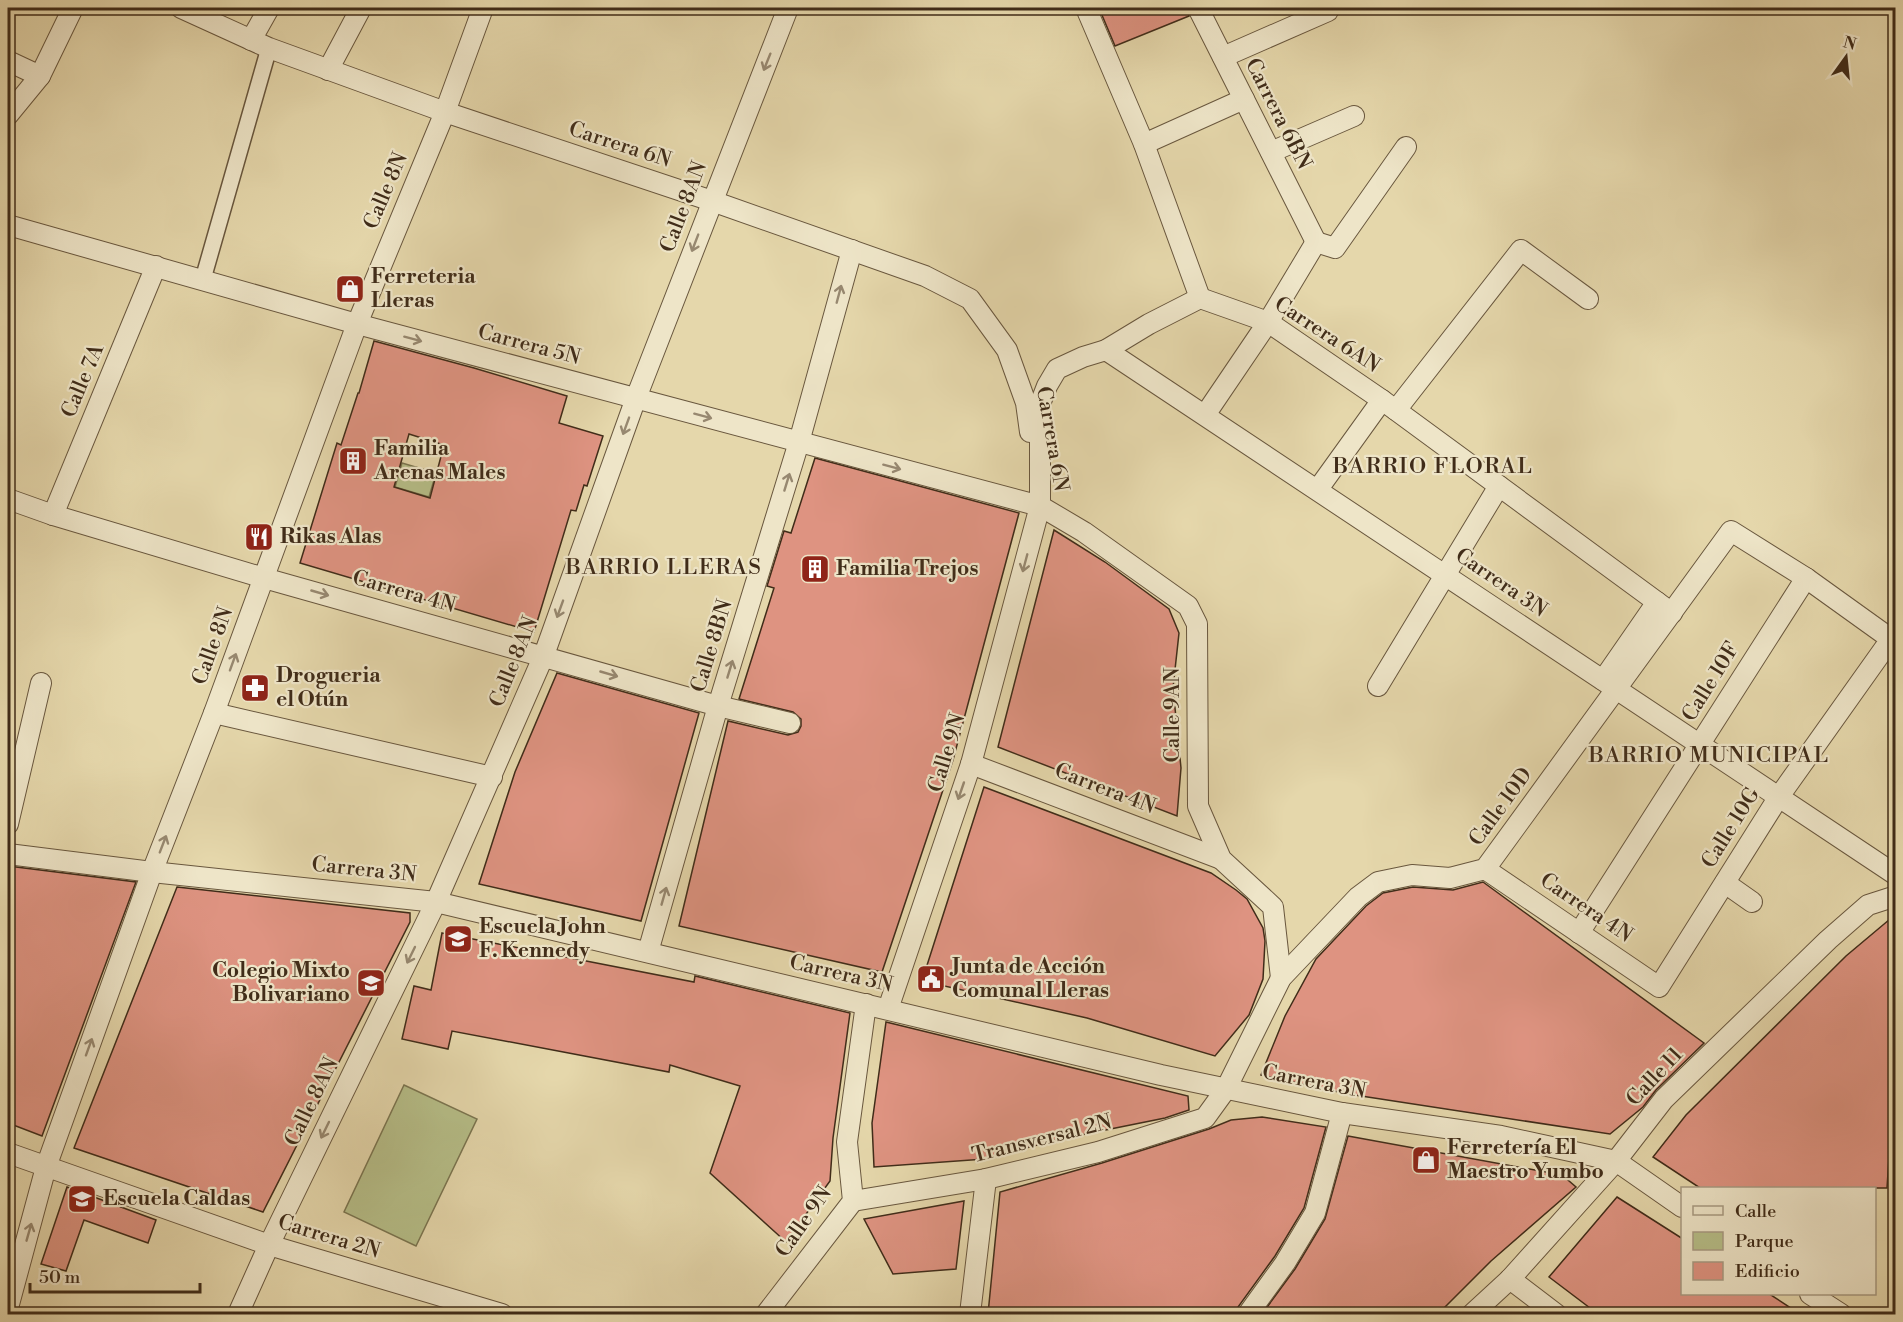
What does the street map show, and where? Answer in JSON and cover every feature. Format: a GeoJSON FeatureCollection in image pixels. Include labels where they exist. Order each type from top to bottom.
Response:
{"type":"FeatureCollection","features":[{"type":"Feature","properties":{"kind":"street"},"geometry":{"type":"LineString","coordinates":[[8,115],[40,76],[74,8]]}},
{"type":"Feature","properties":{"kind":"street","name":"Carrera 6N"},"geometry":{"type":"LineString","coordinates":[[181,8],[269,48],[445,112],[712,201],[925,276],[970,299],[1007,350],[1026,403],[1040,506]]}},
{"type":"Feature","properties":{"kind":"street"},"geometry":{"type":"LineString","coordinates":[[251,40],[269,8]]}},
{"type":"Feature","properties":{"kind":"street"},"geometry":{"type":"LineString","coordinates":[[328,69],[361,8]]}},
{"type":"Feature","properties":{"kind":"street","name":"Calle 8N"},"geometry":{"type":"LineString","coordinates":[[8,1308],[46,1167],[152,873],[214,713],[357,324],[445,112],[483,8]]}},
{"type":"Feature","properties":{"kind":"street","name":"Calle 8AN"},"geometry":{"type":"LineString","coordinates":[[238,1314],[269,1245],[436,902],[544,656],[636,398],[788,8]]}},
{"type":"Feature","properties":{"kind":"street"},"geometry":{"type":"LineString","coordinates":[[1040,506],[1040,404],[1057,369],[1106,350],[1149,324],[1200,298],[1144,144],[1086,8]]}},
{"type":"Feature","properties":{"kind":"street","name":"Carrera 6BN"},"geometry":{"type":"LineString","coordinates":[[1198,8],[1316,242]]}},
{"type":"Feature","properties":{"kind":"street"},"geometry":{"type":"LineString","coordinates":[[1223,57],[1328,11]]}},
{"type":"Feature","properties":{"kind":"street"},"geometry":{"type":"LineString","coordinates":[[203,279],[269,48]]}},
{"type":"Feature","properties":{"kind":"street"},"geometry":{"type":"LineString","coordinates":[[8,61],[40,76]]}},
{"type":"Feature","properties":{"kind":"street"},"geometry":{"type":"LineString","coordinates":[[1144,144],[1244,99]]}},
{"type":"Feature","properties":{"kind":"street"},"geometry":{"type":"LineString","coordinates":[[1270,152],[1354,116]]}},
{"type":"Feature","properties":{"kind":"street"},"geometry":{"type":"LineString","coordinates":[[1205,415],[1268,322],[1316,242],[1335,248],[1406,147]]}},
{"type":"Feature","properties":{"kind":"street","name":"Carrera 5N"},"geometry":{"type":"LineString","coordinates":[[8,225],[357,324],[1040,506]]}},
{"type":"Feature","properties":{"kind":"street","name":"Calle 8BN"},"geometry":{"type":"LineString","coordinates":[[648,952],[718,706],[799,442],[852,250]]}},
{"type":"Feature","properties":{"kind":"street"},"geometry":{"type":"LineString","coordinates":[[1318,489],[1521,250],[1588,299]]}},
{"type":"Feature","properties":{"kind":"street","name":"Calle 7A"},"geometry":{"type":"LineString","coordinates":[[53,515],[156,266]]}},
{"type":"Feature","properties":{"kind":"street","name":"Carrera 6AN"},"geometry":{"type":"LineString","coordinates":[[1200,298],[1268,322],[1389,405],[1664,607]]}},
{"type":"Feature","properties":{"kind":"street","name":"Carrera 3N"},"geometry":{"type":"LineString","coordinates":[[1106,350],[1892,873]]}},
{"type":"Feature","properties":{"kind":"street"},"geometry":{"type":"LineString","coordinates":[[1378,686],[1499,486]]}},
{"type":"Feature","properties":{"kind":"street","name":"Carrera 4N"},"geometry":{"type":"LineString","coordinates":[[8,499],[53,515],[264,578],[718,706],[790,723]]}},
{"type":"Feature","properties":{"kind":"street","name":"Calle 9N"},"geometry":{"type":"LineString","coordinates":[[888,1009],[971,764],[1040,506]]}},
{"type":"Feature","properties":{"kind":"street","name":"Calle 9AN"},"geometry":{"type":"LineString","coordinates":[[1040,506],[1084,532],[1188,606],[1197,624],[1198,806],[1221,859],[1273,907],[1281,978]]}},
{"type":"Feature","properties":{"kind":"street","name":"Calle 10D"},"geometry":{"type":"LineString","coordinates":[[1226,1089],[1281,978],[1358,897],[1378,882],[1412,875],[1450,878],[1485,869],[1664,607],[1731,531],[1806,578]]}},
{"type":"Feature","properties":{"kind":"street","name":"Calle 10G"},"geometry":{"type":"LineString","coordinates":[[1659,987],[1778,798],[1891,639],[1806,578]]}},
{"type":"Feature","properties":{"kind":"street","name":"Calle 10F"},"geometry":{"type":"LineString","coordinates":[[1579,933],[1806,578]]}},
{"type":"Feature","properties":{"kind":"street"},"geometry":{"type":"LineString","coordinates":[[8,824],[42,683]]}},
{"type":"Feature","properties":{"kind":"street"},"geometry":{"type":"LineString","coordinates":[[214,713],[492,777]]}},
{"type":"Feature","properties":{"kind":"street","name":"Carrera 4N"},"geometry":{"type":"LineString","coordinates":[[971,764],[1221,859]]}},
{"type":"Feature","properties":{"kind":"street","name":"Carrera 3N"},"geometry":{"type":"LineString","coordinates":[[8,854],[152,873],[436,902],[1226,1089],[1342,1113],[1501,1136],[1616,1161],[1681,1206]]}},
{"type":"Feature","properties":{"kind":"street","name":"Carrera 4N"},"geometry":{"type":"LineString","coordinates":[[1485,869],[1659,987]]}},
{"type":"Feature","properties":{"kind":"street"},"geometry":{"type":"LineString","coordinates":[[1725,883],[1752,902]]}},
{"type":"Feature","properties":{"kind":"street","name":"Calle 11"},"geometry":{"type":"LineString","coordinates":[[1472,1314],[1510,1279],[1616,1161],[1664,1099],[1828,940],[1868,905],[1896,896]]}},
{"type":"Feature","properties":{"kind":"street","name":"Calle 9N"},"geometry":{"type":"LineString","coordinates":[[766,1314],[853,1201],[847,1142],[866,1004]]}},
{"type":"Feature","properties":{"kind":"street","name":"Transversal 2N"},"geometry":{"type":"LineString","coordinates":[[853,1201],[986,1179],[1098,1152],[1205,1118],[1226,1089]]}},
{"type":"Feature","properties":{"kind":"street"},"geometry":{"type":"LineString","coordinates":[[1248,1314],[1285,1263],[1315,1213],[1342,1113]]}},
{"type":"Feature","properties":{"kind":"street","name":"Carrera 2N"},"geometry":{"type":"LineString","coordinates":[[8,1153],[269,1245],[501,1314]]}},
{"type":"Feature","properties":{"kind":"street"},"geometry":{"type":"LineString","coordinates":[[970,1314],[986,1179]]}},
{"type":"Feature","properties":{"kind":"street"},"geometry":{"type":"LineString","coordinates":[[1510,1279],[1556,1314]]}},
{"type":"Feature","properties":{"kind":"street"},"geometry":{"type":"LineString","coordinates":[[1813,1295],[1841,1314]]}},
{"type":"Feature","properties":{"kind":"green space"},"geometry":{"type":"Polygon","coordinates":[[[402,463],[436,473],[429,497],[395,487],[402,463]]]}},
{"type":"Feature","properties":{"kind":"green space"},"geometry":{"type":"Polygon","coordinates":[[[404,1085],[477,1119],[416,1246],[344,1212],[404,1085]]]}},
{"type":"Feature","properties":{"kind":"building"},"geometry":{"type":"Polygon","coordinates":[[[1099,8],[1186,8],[1189,16],[1115,46],[1099,8]]]}},
{"type":"Feature","properties":{"kind":"building"},"geometry":{"type":"Polygon","coordinates":[[[374,341],[567,396],[559,423],[603,436],[587,486],[584,485],[576,511],[571,510],[534,632],[300,563],[337,443],[341,445],[374,341]],[[409,434],[394,487],[430,498],[444,445],[409,434]]]}},
{"type":"Feature","properties":{"kind":"building"},"geometry":{"type":"Polygon","coordinates":[[[815,458],[1019,513],[953,760],[882,972],[679,926],[728,721],[788,735],[798,732],[801,726],[801,719],[793,712],[739,699],[774,588],[767,586],[784,531],[791,533],[815,458]]]}},
{"type":"Feature","properties":{"kind":"building"},"geometry":{"type":"Polygon","coordinates":[[[1054,530],[1105,562],[1169,609],[1179,633],[1173,688],[1181,768],[1177,816],[998,747],[1054,530]]]}},
{"type":"Feature","properties":{"kind":"building"},"geometry":{"type":"Polygon","coordinates":[[[557,673],[699,713],[641,921],[479,884],[515,772],[557,673]]]}},
{"type":"Feature","properties":{"kind":"building"},"geometry":{"type":"Polygon","coordinates":[[[984,787],[1211,873],[1247,899],[1263,928],[1265,941],[1263,979],[1249,1015],[1215,1056],[1087,1018],[922,981],[984,787]]]}},
{"type":"Feature","properties":{"kind":"building"},"geometry":{"type":"Polygon","coordinates":[[[8,866],[136,882],[42,1136],[8,1123],[8,866]]]}},
{"type":"Feature","properties":{"kind":"building"},"geometry":{"type":"Polygon","coordinates":[[[1483,882],[1704,1043],[1656,1090],[1643,1107],[1610,1134],[1348,1094],[1261,1075],[1285,1016],[1316,959],[1366,906],[1383,893],[1413,887],[1453,890],[1483,882]]]}},
{"type":"Feature","properties":{"kind":"building"},"geometry":{"type":"Polygon","coordinates":[[[177,887],[410,913],[410,922],[263,1212],[74,1148],[177,887]]]}},
{"type":"Feature","properties":{"kind":"building"},"geometry":{"type":"Polygon","coordinates":[[[1896,914],[1896,1051],[1887,1188],[1698,1187],[1653,1157],[1686,1115],[1846,956],[1896,914]]]}},
{"type":"Feature","properties":{"kind":"building"},"geometry":{"type":"Polygon","coordinates":[[[442,933],[694,982],[695,976],[850,1013],[833,1138],[830,1181],[786,1242],[710,1173],[740,1086],[670,1065],[669,1072],[452,1031],[448,1049],[402,1039],[414,986],[431,990],[442,933]]]}},
{"type":"Feature","properties":{"kind":"building"},"geometry":{"type":"Polygon","coordinates":[[[886,1022],[1188,1096],[1189,1110],[1165,1118],[1056,1140],[985,1159],[874,1167],[872,1123],[886,1022]]]}},
{"type":"Feature","properties":{"kind":"building"},"geometry":{"type":"Polygon","coordinates":[[[1262,1117],[1326,1127],[1304,1208],[1275,1256],[1238,1307],[1236,1314],[988,1314],[1000,1192],[1102,1163],[1231,1120],[1262,1117]]]}},
{"type":"Feature","properties":{"kind":"building"},"geometry":{"type":"Polygon","coordinates":[[[1348,1136],[1562,1175],[1576,1187],[1491,1261],[1438,1314],[1262,1314],[1295,1269],[1325,1219],[1348,1136]]]}},
{"type":"Feature","properties":{"kind":"building"},"geometry":{"type":"Polygon","coordinates":[[[67,1187],[156,1220],[148,1243],[84,1220],[66,1271],[41,1264],[67,1187]]]}},
{"type":"Feature","properties":{"kind":"building"},"geometry":{"type":"Polygon","coordinates":[[[1617,1197],[1681,1238],[1681,1295],[1771,1295],[1800,1314],[1598,1314],[1549,1277],[1617,1197]]]}},
{"type":"Feature","properties":{"kind":"building"},"geometry":{"type":"Polygon","coordinates":[[[964,1201],[956,1269],[893,1274],[864,1219],[964,1201]]]}},
{"type":"Feature","properties":{"kind":"railway"},"geometry":{"type":"LineString","coordinates":[[1893,1314],[1896,1284]]}},
{"type":"Feature","properties":{"kind":"place","name":"Ferreteria Lleras"},"geometry":{"type":"Point","coordinates":[350,289]}},
{"type":"Feature","properties":{"kind":"place","name":"Familia Arenas Males"},"geometry":{"type":"Point","coordinates":[353,461]}},
{"type":"Feature","properties":{"kind":"place","name":"Rikas Alas"},"geometry":{"type":"Point","coordinates":[259,537]}},
{"type":"Feature","properties":{"kind":"place","name":"Familia Trejos"},"geometry":{"type":"Point","coordinates":[815,569]}},
{"type":"Feature","properties":{"kind":"place","name":"Drogueria el Otún"},"geometry":{"type":"Point","coordinates":[255,688]}},
{"type":"Feature","properties":{"kind":"place","name":"Escuela John F. Kennedy"},"geometry":{"type":"Point","coordinates":[458,939]}},
{"type":"Feature","properties":{"kind":"place","name":"Junta de Acción Comunal Lleras"},"geometry":{"type":"Point","coordinates":[931,979]}},
{"type":"Feature","properties":{"kind":"place","name":"Colegio Mixto Bolivariano"},"geometry":{"type":"Point","coordinates":[371,983]}},
{"type":"Feature","properties":{"kind":"place","name":"Ferretería El Maestro Yumbo"},"geometry":{"type":"Point","coordinates":[1426,1160]}},
{"type":"Feature","properties":{"kind":"place","name":"Escuela Caldas"},"geometry":{"type":"Point","coordinates":[82,1199]}},
{"type":"Feature","properties":{"kind":"district","name":"BARRIO FLORAL"},"geometry":{"type":"Point","coordinates":[1433,466]}},
{"type":"Feature","properties":{"kind":"district","name":"BARRIO LLERAS"},"geometry":{"type":"Point","coordinates":[664,567]}},
{"type":"Feature","properties":{"kind":"district","name":"BARRIO MUNICIPAL"},"geometry":{"type":"Point","coordinates":[1709,755]}}]}
